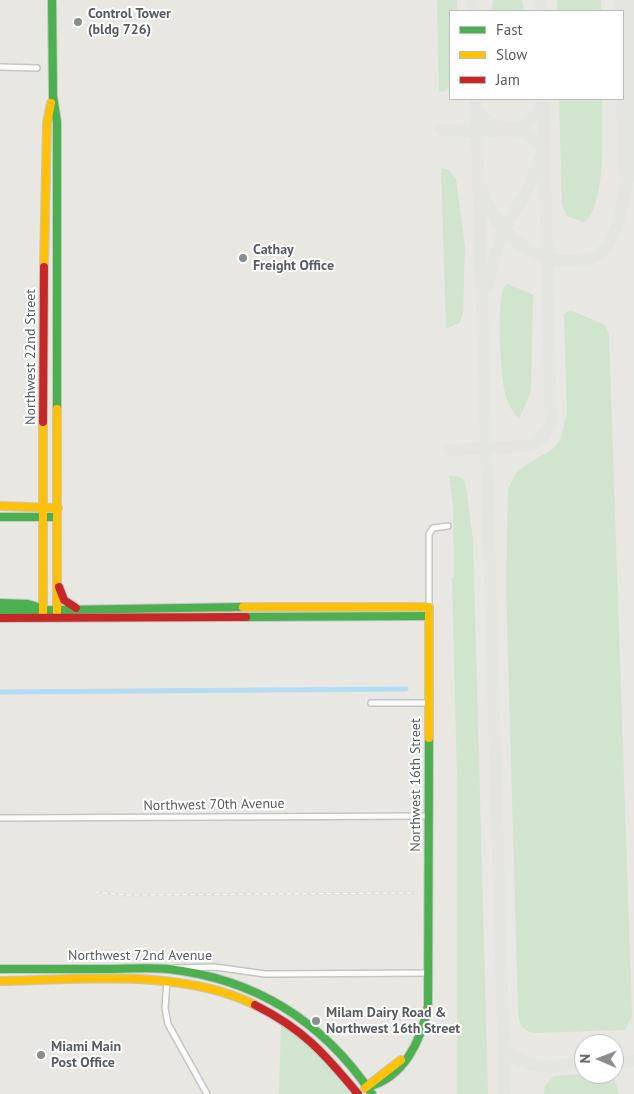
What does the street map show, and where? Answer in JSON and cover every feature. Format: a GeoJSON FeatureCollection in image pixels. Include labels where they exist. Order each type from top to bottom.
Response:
{"type":"FeatureCollection","features":[{"type":"Feature","properties":{"kind":"main road","name":"Northwest 22nd Street"},"geometry":{"type":"LineString","coordinates":[[52,0],[53,96],[57,122],[57,618]]}},
{"type":"Feature","properties":{"kind":"main road","name":"Northwest 22nd Street"},"geometry":{"type":"LineString","coordinates":[[43,618],[44,176],[47,123],[53,96]]}},
{"type":"Feature","properties":{"kind":"main road"},"geometry":{"type":"LineString","coordinates":[[0,506],[58,508]]}},
{"type":"Feature","properties":{"kind":"main road"},"geometry":{"type":"LineString","coordinates":[[0,517],[57,517]]}},
{"type":"Feature","properties":{"kind":"main road"},"geometry":{"type":"LineString","coordinates":[[57,583],[64,600],[78,609]]}},
{"type":"Feature","properties":{"kind":"main road"},"geometry":{"type":"LineString","coordinates":[[0,603],[28,604],[43,609]]}},
{"type":"Feature","properties":{"kind":"main road"},"geometry":{"type":"LineString","coordinates":[[0,611],[429,606]]}},
{"type":"Feature","properties":{"kind":"main road","name":"Northwest 16th Street"},"geometry":{"type":"LineString","coordinates":[[358,1094],[370,1090],[374,1079],[410,1054],[420,1036],[426,1014],[429,973],[429,606]]}},
{"type":"Feature","properties":{"kind":"main road"},"geometry":{"type":"LineString","coordinates":[[0,618],[429,616]]}},
{"type":"Feature","properties":{"kind":"main road"},"geometry":{"type":"LineString","coordinates":[[101,980],[121,968]]}},
{"type":"Feature","properties":{"kind":"main road","name":"Northwest 72nd Avenue"},"geometry":{"type":"LineString","coordinates":[[0,969],[168,969]]}},
{"type":"Feature","properties":{"kind":"main road"},"geometry":{"type":"LineString","coordinates":[[35,969],[35,980]]}},
{"type":"Feature","properties":{"kind":"main road"},"geometry":{"type":"LineString","coordinates":[[167,981],[168,969],[226,982],[275,1001],[322,1034],[346,1059],[370,1090]]}},
{"type":"Feature","properties":{"kind":"main road","name":"Northwest 72nd Avenue"},"geometry":{"type":"LineString","coordinates":[[0,981],[167,981],[196,985],[228,993],[279,1017],[318,1046],[340,1070],[358,1094]]}},
{"type":"Feature","properties":{"kind":"street"},"geometry":{"type":"LineString","coordinates":[[0,67],[37,68]]}},
{"type":"Feature","properties":{"kind":"street","name":"Northwest 16th Street"},"geometry":{"type":"LineString","coordinates":[[429,606],[429,534],[433,528],[448,526]]}},
{"type":"Feature","properties":{"kind":"street"},"geometry":{"type":"LineString","coordinates":[[371,703],[428,703]]}},
{"type":"Feature","properties":{"kind":"street","name":"Northwest 70th Avenue"},"geometry":{"type":"LineString","coordinates":[[0,818],[429,816]]}},
{"type":"Feature","properties":{"kind":"street","name":"Northwest 72nd Avenue"},"geometry":{"type":"LineString","coordinates":[[168,969],[188,966],[265,974],[429,973]]}},
{"type":"Feature","properties":{"kind":"street"},"geometry":{"type":"LineString","coordinates":[[167,981],[165,1008],[168,1024],[207,1094]]}},
{"type":"Feature","properties":{"kind":"green space"},"geometry":{"type":"Polygon","coordinates":[[[437,0],[457,0],[457,10],[449,10],[449,86],[445,91],[439,92],[437,0]]]}},
{"type":"Feature","properties":{"kind":"green space"},"geometry":{"type":"Polygon","coordinates":[[[493,0],[522,0],[524,10],[491,10],[493,0]]]}},
{"type":"Feature","properties":{"kind":"green space"},"geometry":{"type":"Polygon","coordinates":[[[557,0],[601,0],[601,10],[557,10],[557,0]]]}},
{"type":"Feature","properties":{"kind":"green space"},"geometry":{"type":"Polygon","coordinates":[[[559,100],[602,100],[602,165],[597,200],[591,214],[584,222],[567,216],[562,205],[559,100]]]}},
{"type":"Feature","properties":{"kind":"green space"},"geometry":{"type":"Polygon","coordinates":[[[441,168],[449,170],[456,179],[465,246],[463,313],[459,323],[446,329],[441,168]]]}},
{"type":"Feature","properties":{"kind":"green space"},"geometry":{"type":"Polygon","coordinates":[[[508,284],[533,295],[531,392],[519,419],[507,399],[503,383],[500,317],[501,301],[508,284]]]}},
{"type":"Feature","properties":{"kind":"green space"},"geometry":{"type":"Polygon","coordinates":[[[570,310],[605,325],[609,335],[632,1016],[625,1030],[534,1033],[525,1030],[521,1024],[518,1008],[506,586],[508,489],[517,471],[554,448],[561,438],[567,413],[564,314],[570,310]]]}},
{"type":"Feature","properties":{"kind":"green space"},"geometry":{"type":"Polygon","coordinates":[[[449,475],[460,477],[465,481],[473,539],[488,1094],[457,1094],[457,777],[452,578],[454,577],[453,505],[449,475]]]}},
{"type":"Feature","properties":{"kind":"green space"},"geometry":{"type":"Polygon","coordinates":[[[281,1025],[316,1052],[351,1094],[279,1094],[281,1025]]]}},
{"type":"Feature","properties":{"kind":"green space"},"geometry":{"type":"Polygon","coordinates":[[[574,1075],[574,1084],[616,1084],[619,1094],[544,1094],[545,1086],[554,1076],[574,1075]]]}},
{"type":"Feature","properties":{"kind":"waterway"},"geometry":{"type":"LineString","coordinates":[[0,692],[406,689]]}},
{"type":"Feature","properties":{"kind":"taxiway"},"geometry":{"type":"LineString","coordinates":[[473,0],[474,10]]}},
{"type":"Feature","properties":{"kind":"taxiway"},"geometry":{"type":"LineString","coordinates":[[540,0],[541,10]]}},
{"type":"Feature","properties":{"kind":"taxiway"},"geometry":{"type":"LineString","coordinates":[[482,189],[497,220],[520,245],[530,251],[540,256],[566,261],[586,260],[599,254],[610,240],[619,220],[624,196],[630,142],[631,74]]}},
{"type":"Feature","properties":{"kind":"taxiway"},"geometry":{"type":"LineString","coordinates":[[476,100],[505,1094]]}},
{"type":"Feature","properties":{"kind":"taxiway"},"geometry":{"type":"LineString","coordinates":[[450,450],[529,446],[541,439],[551,423],[543,100]]}},
{"type":"Feature","properties":{"kind":"taxiway"},"geometry":{"type":"LineString","coordinates":[[441,130],[483,131],[514,128],[526,123],[536,115],[542,104]]}},
{"type":"Feature","properties":{"kind":"taxiway"},"geometry":{"type":"LineString","coordinates":[[477,106],[483,116],[491,123],[529,136],[537,143],[543,153]]}},
{"type":"Feature","properties":{"kind":"taxiway"},"geometry":{"type":"LineString","coordinates":[[486,287],[504,229],[529,187],[541,156]]}},
{"type":"Feature","properties":{"kind":"taxiway"},"geometry":{"type":"LineString","coordinates":[[504,1042],[510,1052],[518,1059],[528,1063],[550,1066],[574,1065]]}},
{"type":"Feature","properties":{"kind":"taxiway"},"geometry":{"type":"LineString","coordinates":[[624,1062],[634,1061]]}},
{"type":"Feature","properties":{"kind":"runway"},"geometry":{"type":"LineString","coordinates":[[629,0],[634,166]]}},
{"type":"Feature","properties":{"kind":"railway"},"geometry":{"type":"LineString","coordinates":[[95,892],[125,895],[417,893]]}},
{"type":"Feature","properties":{"kind":"traffic: fast"},"geometry":{"type":"LineString","coordinates":[[52,0],[53,96],[57,122],[57,409]]}},
{"type":"Feature","properties":{"kind":"traffic: fast"},"geometry":{"type":"LineString","coordinates":[[0,517],[57,517]]}},
{"type":"Feature","properties":{"kind":"traffic: fast"},"geometry":{"type":"LineString","coordinates":[[0,603],[28,604],[41,608]]}},
{"type":"Feature","properties":{"kind":"traffic: fast"},"geometry":{"type":"LineString","coordinates":[[0,611],[243,607]]}},
{"type":"Feature","properties":{"kind":"traffic: fast"},"geometry":{"type":"LineString","coordinates":[[246,617],[429,616]]}},
{"type":"Feature","properties":{"kind":"traffic: fast"},"geometry":{"type":"LineString","coordinates":[[367,1087],[380,1082],[401,1067],[421,1032],[428,1006],[429,738]]}},
{"type":"Feature","properties":{"kind":"traffic: fast"},"geometry":{"type":"LineString","coordinates":[[0,969],[160,968],[200,974],[230,982],[285,1008],[309,1025],[332,1045],[353,1068],[372,1094]]}},
{"type":"Feature","properties":{"kind":"traffic: slow"},"geometry":{"type":"LineString","coordinates":[[44,267],[47,123],[51,103]]}},
{"type":"Feature","properties":{"kind":"traffic: slow"},"geometry":{"type":"LineString","coordinates":[[57,409],[57,618]]}},
{"type":"Feature","properties":{"kind":"traffic: slow"},"geometry":{"type":"LineString","coordinates":[[43,422],[43,618]]}},
{"type":"Feature","properties":{"kind":"traffic: slow"},"geometry":{"type":"LineString","coordinates":[[0,506],[58,508]]}},
{"type":"Feature","properties":{"kind":"traffic: slow"},"geometry":{"type":"LineString","coordinates":[[243,607],[429,607],[429,738]]}},
{"type":"Feature","properties":{"kind":"traffic: slow"},"geometry":{"type":"LineString","coordinates":[[0,981],[96,978],[163,981],[226,993],[255,1005]]}},
{"type":"Feature","properties":{"kind":"traffic: slow"},"geometry":{"type":"LineString","coordinates":[[365,1088],[401,1060]]}},
{"type":"Feature","properties":{"kind":"traffic: jam"},"geometry":{"type":"LineString","coordinates":[[43,422],[44,267]]}},
{"type":"Feature","properties":{"kind":"traffic: jam"},"geometry":{"type":"LineString","coordinates":[[59,587],[64,600],[76,608]]}},
{"type":"Feature","properties":{"kind":"traffic: jam"},"geometry":{"type":"LineString","coordinates":[[0,618],[246,617]]}},
{"type":"Feature","properties":{"kind":"traffic: jam"},"geometry":{"type":"LineString","coordinates":[[255,1005],[287,1023],[312,1043],[358,1094]]}},
{"type":"Feature","properties":{"kind":"place","name":"Control Tower (bldg 726)"},"geometry":{"type":"Point","coordinates":[78,22]}},
{"type":"Feature","properties":{"kind":"place","name":"Cathay Freight Office"},"geometry":{"type":"Point","coordinates":[243,258]}},
{"type":"Feature","properties":{"kind":"place","name":"Milam Dairy Road & Northwest 16th Street"},"geometry":{"type":"Point","coordinates":[316,1021]}},
{"type":"Feature","properties":{"kind":"place","name":"Miami Main Post Office"},"geometry":{"type":"Point","coordinates":[41,1055]}}]}
